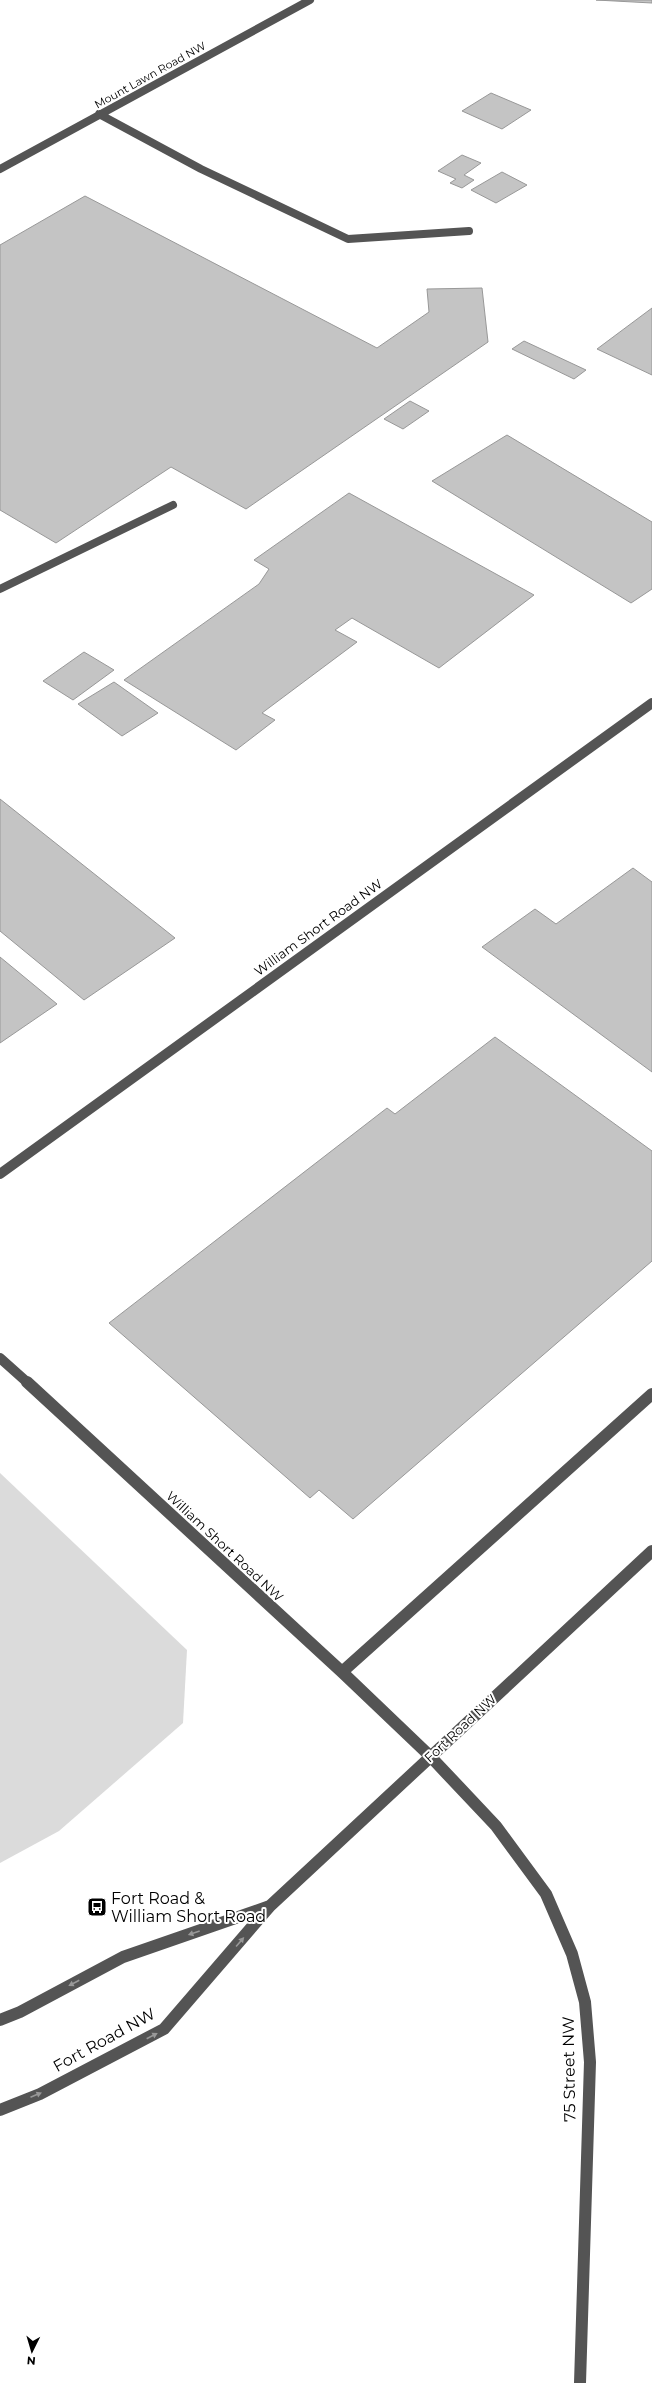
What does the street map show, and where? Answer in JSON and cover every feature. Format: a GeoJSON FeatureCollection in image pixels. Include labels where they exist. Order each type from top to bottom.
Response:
{"type":"FeatureCollection","features":[{"type":"Feature","properties":{"kind":"street","name":"Mount Lawn Road NW"},"geometry":{"type":"LineString","coordinates":[[0,169],[310,0]]}},
{"type":"Feature","properties":{"kind":"street"},"geometry":{"type":"LineString","coordinates":[[99,114],[201,168],[348,239],[469,231]]}},
{"type":"Feature","properties":{"kind":"street"},"geometry":{"type":"LineString","coordinates":[[0,589],[173,505]]}},
{"type":"Feature","properties":{"kind":"street","name":"William Short Road NW"},"geometry":{"type":"LineString","coordinates":[[0,1174],[652,703]]}},
{"type":"Feature","properties":{"kind":"street","name":"William Short Road NW"},"geometry":{"type":"LineString","coordinates":[[0,1358],[342,1672],[430,1756]]}},
{"type":"Feature","properties":{"kind":"street"},"geometry":{"type":"LineString","coordinates":[[342,1672],[652,1394]]}},
{"type":"Feature","properties":{"kind":"street","name":"Fort Road NW"},"geometry":{"type":"LineString","coordinates":[[0,2110],[40,2094],[164,2029],[270,1906],[652,1551]]}},
{"type":"Feature","properties":{"kind":"street","name":"75 Street NW"},"geometry":{"type":"LineString","coordinates":[[430,1756],[496,1826],[546,1894],[572,1954],[585,2002],[590,2062],[580,2383]]}},
{"type":"Feature","properties":{"kind":"street","name":"Fort Road NW"},"geometry":{"type":"LineString","coordinates":[[0,2020],[20,2012],[123,1957],[270,1906]]}},
{"type":"Feature","properties":{"kind":"shaded area"},"geometry":{"type":"Polygon","coordinates":[[[0,1473],[187,1650],[183,1723],[59,1831],[0,1863],[0,1473]]]}},
{"type":"Feature","properties":{"kind":"building"},"geometry":{"type":"Polygon","coordinates":[[[596,0],[652,0],[652,3],[596,0]]]}},
{"type":"Feature","properties":{"kind":"building"},"geometry":{"type":"Polygon","coordinates":[[[491,93],[531,110],[502,129],[462,111],[491,93]]]}},
{"type":"Feature","properties":{"kind":"building"},"geometry":{"type":"Polygon","coordinates":[[[462,155],[481,163],[464,175],[474,180],[462,188],[450,183],[456,179],[438,171],[462,155]]]}},
{"type":"Feature","properties":{"kind":"building"},"geometry":{"type":"Polygon","coordinates":[[[502,172],[527,185],[496,203],[471,190],[502,172]]]}},
{"type":"Feature","properties":{"kind":"building"},"geometry":{"type":"Polygon","coordinates":[[[85,196],[377,348],[429,312],[427,289],[482,288],[488,342],[246,509],[171,467],[56,543],[0,510],[0,245],[85,196]]]}},
{"type":"Feature","properties":{"kind":"building"},"geometry":{"type":"Polygon","coordinates":[[[652,308],[652,375],[597,349],[652,308]]]}},
{"type":"Feature","properties":{"kind":"building"},"geometry":{"type":"Polygon","coordinates":[[[524,341],[586,370],[574,379],[512,349],[524,341]]]}},
{"type":"Feature","properties":{"kind":"building"},"geometry":{"type":"Polygon","coordinates":[[[410,401],[429,411],[403,429],[384,419],[410,401]]]}},
{"type":"Feature","properties":{"kind":"building"},"geometry":{"type":"Polygon","coordinates":[[[507,435],[652,522],[652,589],[631,603],[432,481],[507,435]]]}},
{"type":"Feature","properties":{"kind":"building"},"geometry":{"type":"Polygon","coordinates":[[[349,493],[534,595],[439,668],[352,618],[335,630],[357,642],[262,713],[275,720],[236,750],[124,680],[259,584],[269,569],[254,560],[349,493]]]}},
{"type":"Feature","properties":{"kind":"building"},"geometry":{"type":"Polygon","coordinates":[[[84,652],[114,670],[73,700],[43,681],[84,652]]]}},
{"type":"Feature","properties":{"kind":"building"},"geometry":{"type":"Polygon","coordinates":[[[114,682],[158,713],[122,736],[78,704],[114,682]]]}},
{"type":"Feature","properties":{"kind":"building"},"geometry":{"type":"Polygon","coordinates":[[[0,799],[175,938],[84,1000],[0,931],[0,799]]]}},
{"type":"Feature","properties":{"kind":"building"},"geometry":{"type":"Polygon","coordinates":[[[633,868],[652,882],[652,1072],[482,947],[535,909],[556,924],[633,868]]]}},
{"type":"Feature","properties":{"kind":"building"},"geometry":{"type":"Polygon","coordinates":[[[0,957],[57,1004],[0,1043],[0,957]]]}},
{"type":"Feature","properties":{"kind":"building"},"geometry":{"type":"Polygon","coordinates":[[[495,1037],[652,1151],[652,1261],[353,1519],[319,1490],[310,1498],[109,1323],[387,1108],[395,1114],[495,1037]]]}},
{"type":"Feature","properties":{"kind":"place","name":"Fort Road & William Short Road"},"geometry":{"type":"Point","coordinates":[97,1907]}}]}
